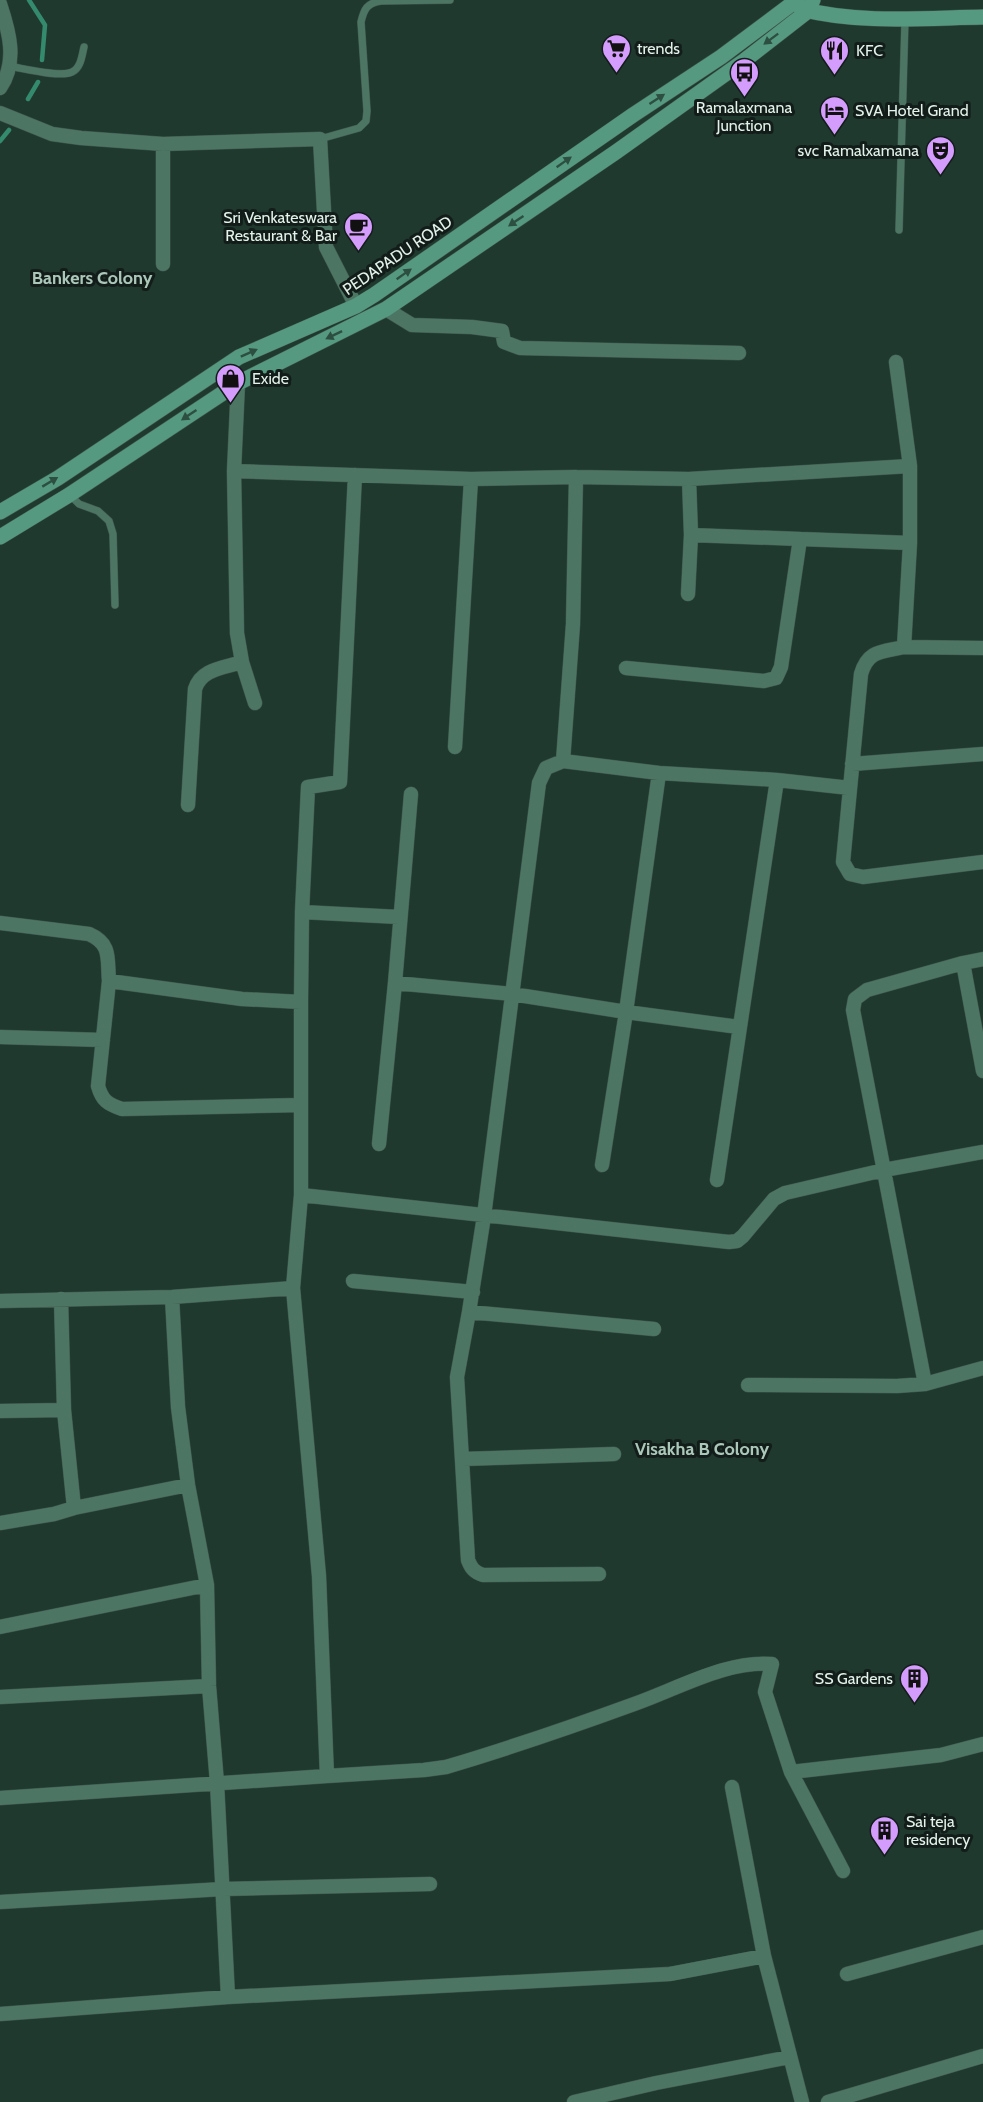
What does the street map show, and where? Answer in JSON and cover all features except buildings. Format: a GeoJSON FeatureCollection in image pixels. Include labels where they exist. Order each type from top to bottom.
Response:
{"type":"FeatureCollection","features":[{"type":"Feature","properties":{"kind":"main road"},"geometry":{"type":"LineString","coordinates":[[793,3],[855,16],[983,17]]}},
{"type":"Feature","properties":{"kind":"main road","name":"PEDAPADU ROAD"},"geometry":{"type":"LineString","coordinates":[[0,512],[58,478],[239,357],[356,306],[721,57],[793,3]]}},
{"type":"Feature","properties":{"kind":"main road"},"geometry":{"type":"LineString","coordinates":[[0,537],[69,495],[238,383],[386,309],[616,152],[745,60],[811,5]]}},
{"type":"Feature","properties":{"kind":"street"},"geometry":{"type":"LineString","coordinates":[[0,4],[9,31],[11,54],[1,84]]}},
{"type":"Feature","properties":{"kind":"street"},"geometry":{"type":"LineString","coordinates":[[0,113],[52,134],[81,138],[163,144],[320,139],[326,247],[356,306]]}},
{"type":"Feature","properties":{"kind":"street"},"geometry":{"type":"LineString","coordinates":[[163,144],[163,264]]}},
{"type":"Feature","properties":{"kind":"street"},"geometry":{"type":"LineString","coordinates":[[386,309],[412,325],[472,327],[502,331],[504,342],[520,348],[740,353]]}},
{"type":"Feature","properties":{"kind":"street"},"geometry":{"type":"LineString","coordinates":[[896,362],[910,466],[910,543],[904,647]]}},
{"type":"Feature","properties":{"kind":"street"},"geometry":{"type":"LineString","coordinates":[[238,383],[234,471],[235,603],[242,662],[255,703]]}},
{"type":"Feature","properties":{"kind":"street"},"geometry":{"type":"LineString","coordinates":[[234,471],[471,478],[689,479],[910,466]]}},
{"type":"Feature","properties":{"kind":"street"},"geometry":{"type":"LineString","coordinates":[[327,1776],[320,1576],[293,1288],[301,1195],[302,912],[308,788],[340,782],[355,475]]}},
{"type":"Feature","properties":{"kind":"street"},"geometry":{"type":"LineString","coordinates":[[563,761],[573,624],[576,477]]}},
{"type":"Feature","properties":{"kind":"street"},"geometry":{"type":"LineString","coordinates":[[454,747],[471,478]]}},
{"type":"Feature","properties":{"kind":"street"},"geometry":{"type":"LineString","coordinates":[[688,594],[691,536],[689,479]]}},
{"type":"Feature","properties":{"kind":"street"},"geometry":{"type":"LineString","coordinates":[[691,536],[910,543]]}},
{"type":"Feature","properties":{"kind":"street"},"geometry":{"type":"LineString","coordinates":[[626,668],[764,681],[776,678],[781,667],[800,539]]}},
{"type":"Feature","properties":{"kind":"street"},"geometry":{"type":"LineString","coordinates":[[983,648],[904,647],[872,654],[864,663],[861,674],[843,862],[850,874],[863,877],[983,862]]}},
{"type":"Feature","properties":{"kind":"street"},"geometry":{"type":"LineString","coordinates":[[188,805],[195,689],[198,681],[209,672],[242,662]]}},
{"type":"Feature","properties":{"kind":"street"},"geometry":{"type":"LineString","coordinates":[[852,764],[983,754]]}},
{"type":"Feature","properties":{"kind":"street"},"geometry":{"type":"LineString","coordinates":[[598,1574],[483,1575],[475,1573],[468,1560],[456,1377],[470,1312],[484,1216],[538,783],[546,768],[563,761],[659,773],[777,780],[850,788]]}},
{"type":"Feature","properties":{"kind":"street"},"geometry":{"type":"LineString","coordinates":[[602,1165],[659,773]]}},
{"type":"Feature","properties":{"kind":"street"},"geometry":{"type":"LineString","coordinates":[[717,1180],[777,780]]}},
{"type":"Feature","properties":{"kind":"street"},"geometry":{"type":"LineString","coordinates":[[379,1144],[411,794]]}},
{"type":"Feature","properties":{"kind":"street"},"geometry":{"type":"LineString","coordinates":[[302,912],[399,917]]}},
{"type":"Feature","properties":{"kind":"street"},"geometry":{"type":"LineString","coordinates":[[0,923],[89,934],[100,939],[107,950],[109,981],[98,1086],[101,1097],[108,1104],[122,1109],[301,1105]]}},
{"type":"Feature","properties":{"kind":"street"},"geometry":{"type":"LineString","coordinates":[[925,1384],[853,1010],[855,999],[867,990],[983,959]]}},
{"type":"Feature","properties":{"kind":"street"},"geometry":{"type":"LineString","coordinates":[[963,963],[983,1071]]}},
{"type":"Feature","properties":{"kind":"street"},"geometry":{"type":"LineString","coordinates":[[109,981],[242,999],[301,1002]]}},
{"type":"Feature","properties":{"kind":"street"},"geometry":{"type":"LineString","coordinates":[[395,983],[512,994],[739,1027]]}},
{"type":"Feature","properties":{"kind":"street"},"geometry":{"type":"LineString","coordinates":[[0,1037],[103,1040]]}},
{"type":"Feature","properties":{"kind":"street"},"geometry":{"type":"LineString","coordinates":[[301,1195],[729,1242],[737,1241],[743,1236],[774,1199],[785,1193],[884,1170],[983,1152]]}},
{"type":"Feature","properties":{"kind":"street"},"geometry":{"type":"LineString","coordinates":[[353,1281],[473,1292]]}},
{"type":"Feature","properties":{"kind":"street"},"geometry":{"type":"LineString","coordinates":[[0,1301],[172,1297],[293,1288]]}},
{"type":"Feature","properties":{"kind":"street"},"geometry":{"type":"LineString","coordinates":[[172,1297],[178,1407],[188,1485],[207,1585],[209,1686],[217,1784],[228,1997]]}},
{"type":"Feature","properties":{"kind":"street"},"geometry":{"type":"LineString","coordinates":[[61,1299],[64,1410],[74,1508]]}},
{"type":"Feature","properties":{"kind":"street"},"geometry":{"type":"LineString","coordinates":[[470,1312],[654,1329]]}},
{"type":"Feature","properties":{"kind":"street"},"geometry":{"type":"LineString","coordinates":[[748,1385],[897,1386],[925,1384],[983,1368]]}},
{"type":"Feature","properties":{"kind":"street"},"geometry":{"type":"LineString","coordinates":[[0,1411],[64,1410]]}},
{"type":"Feature","properties":{"kind":"street"},"geometry":{"type":"LineString","coordinates":[[462,1459],[614,1454]]}},
{"type":"Feature","properties":{"kind":"street"},"geometry":{"type":"LineString","coordinates":[[0,1524],[188,1485]]}},
{"type":"Feature","properties":{"kind":"street"},"geometry":{"type":"LineString","coordinates":[[0,1627],[207,1585]]}},
{"type":"Feature","properties":{"kind":"street"},"geometry":{"type":"LineString","coordinates":[[0,1798],[446,1767],[639,1703],[729,1669],[756,1663],[772,1664],[765,1692],[791,1772],[843,1871]]}},
{"type":"Feature","properties":{"kind":"street"},"geometry":{"type":"LineString","coordinates":[[0,1697],[209,1686]]}},
{"type":"Feature","properties":{"kind":"street"},"geometry":{"type":"LineString","coordinates":[[791,1772],[941,1755],[983,1744]]}},
{"type":"Feature","properties":{"kind":"street"},"geometry":{"type":"LineString","coordinates":[[732,1787],[764,1956],[802,2102]]}},
{"type":"Feature","properties":{"kind":"street"},"geometry":{"type":"LineString","coordinates":[[0,1902],[223,1889],[430,1884]]}},
{"type":"Feature","properties":{"kind":"street"},"geometry":{"type":"LineString","coordinates":[[847,1974],[983,1937]]}},
{"type":"Feature","properties":{"kind":"street"},"geometry":{"type":"LineString","coordinates":[[0,2014],[228,1997],[670,1974],[764,1956]]}},
{"type":"Feature","properties":{"kind":"street"},"geometry":{"type":"LineString","coordinates":[[828,2102],[983,2056]]}},
{"type":"Feature","properties":{"kind":"street"},"geometry":{"type":"LineString","coordinates":[[574,2102],[656,2083],[790,2057]]}},
{"type":"Feature","properties":{"kind":"lane"},"geometry":{"type":"LineString","coordinates":[[320,139],[358,128],[366,121],[361,22],[364,9],[371,3],[381,1],[450,0]]}},
{"type":"Feature","properties":{"kind":"lane"},"geometry":{"type":"LineString","coordinates":[[899,230],[905,18]]}},
{"type":"Feature","properties":{"kind":"lane"},"geometry":{"type":"LineString","coordinates":[[8,66],[63,74],[73,72],[80,64],[84,47]]}},
{"type":"Feature","properties":{"kind":"lane"},"geometry":{"type":"LineString","coordinates":[[69,495],[79,504],[98,511],[109,520],[113,534],[115,605]]}},
{"type":"Feature","properties":{"kind":"waterway"},"geometry":{"type":"LineString","coordinates":[[29,0],[45,25],[42,60]]}},
{"type":"Feature","properties":{"kind":"waterway"},"geometry":{"type":"LineString","coordinates":[[28,99],[38,82]]}},
{"type":"Feature","properties":{"kind":"waterway"},"geometry":{"type":"LineString","coordinates":[[0,141],[9,130]]}},
{"type":"Feature","properties":{"kind":"place","name":"trends"},"geometry":{"type":"Point","coordinates":[616,74]}},
{"type":"Feature","properties":{"kind":"place","name":"KFC"},"geometry":{"type":"Point","coordinates":[835,76]}},
{"type":"Feature","properties":{"kind":"place","name":"Ramalaxmana Junction"},"geometry":{"type":"Point","coordinates":[744,98]}},
{"type":"Feature","properties":{"kind":"place","name":"SVA Hotel Grand"},"geometry":{"type":"Point","coordinates":[834,136]}},
{"type":"Feature","properties":{"kind":"place","name":"svc Ramalxamana"},"geometry":{"type":"Point","coordinates":[940,176]}},
{"type":"Feature","properties":{"kind":"place","name":"Sri Venkateswara Restaurant & Bar"},"geometry":{"type":"Point","coordinates":[358,252]}},
{"type":"Feature","properties":{"kind":"place","name":"Exide"},"geometry":{"type":"Point","coordinates":[231,404]}},
{"type":"Feature","properties":{"kind":"place","name":"SS Gardens"},"geometry":{"type":"Point","coordinates":[914,1704]}},
{"type":"Feature","properties":{"kind":"place","name":"Sai teja residency"},"geometry":{"type":"Point","coordinates":[885,1856]}},
{"type":"Feature","properties":{"kind":"district","name":"Bankers Colony"},"geometry":{"type":"Point","coordinates":[92,278]}},
{"type":"Feature","properties":{"kind":"district","name":"Visakha B Colony"},"geometry":{"type":"Point","coordinates":[702,1449]}}]}
